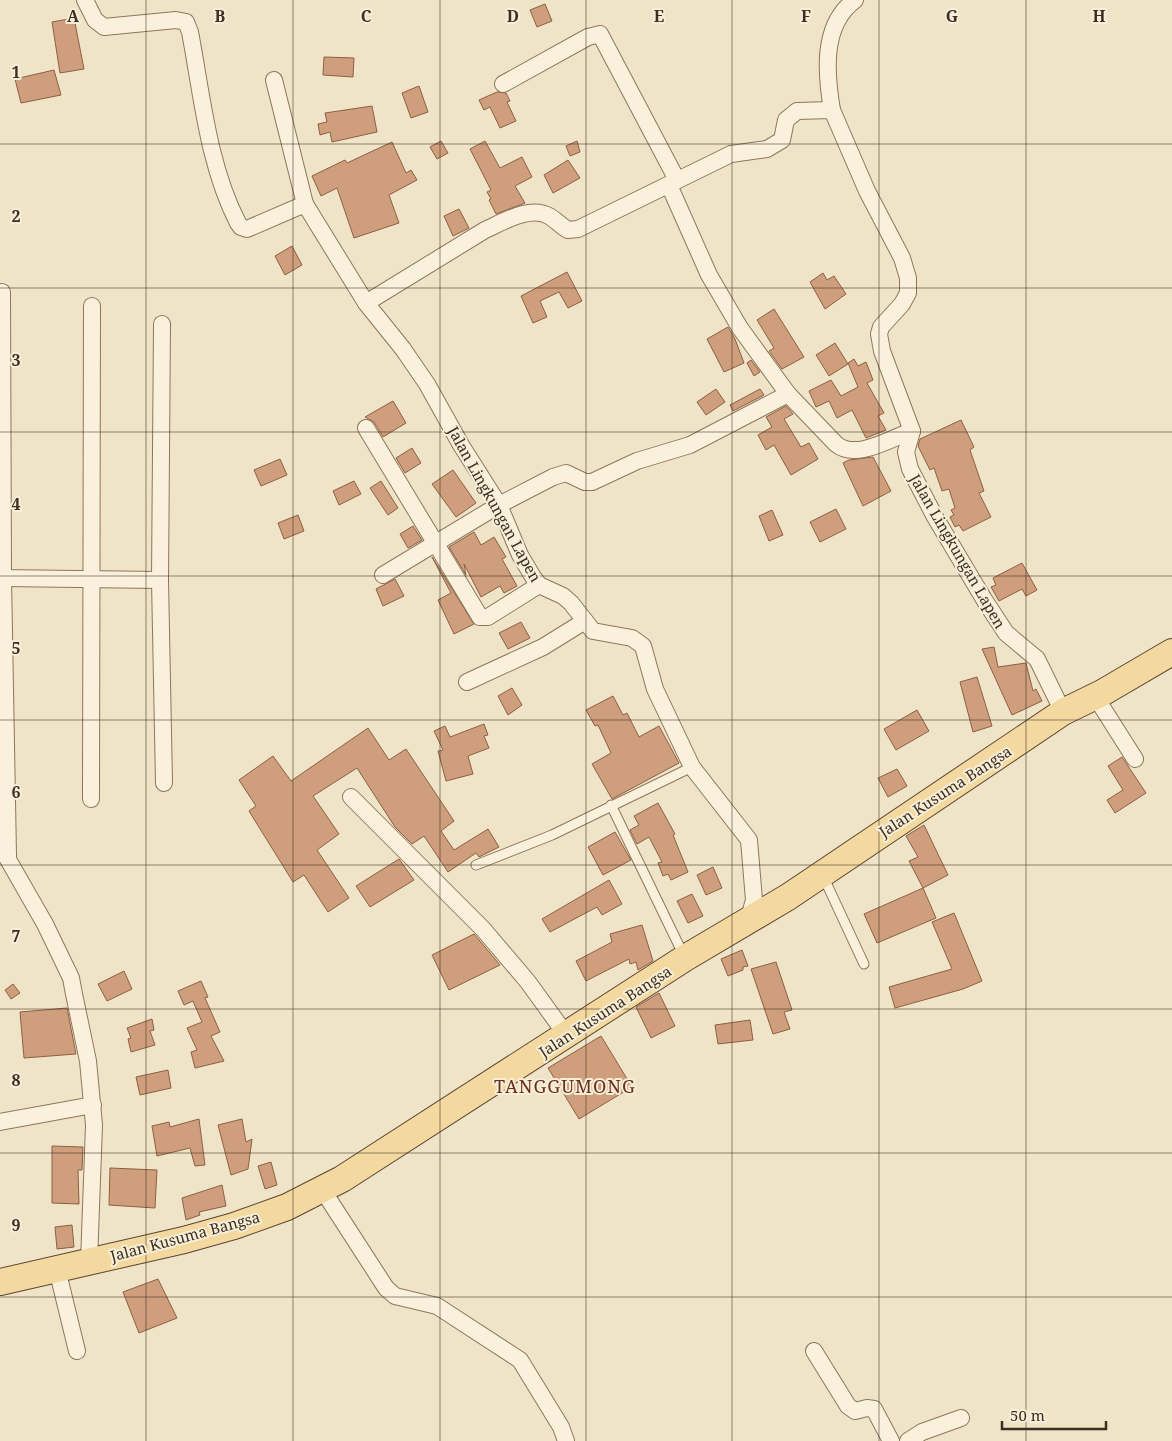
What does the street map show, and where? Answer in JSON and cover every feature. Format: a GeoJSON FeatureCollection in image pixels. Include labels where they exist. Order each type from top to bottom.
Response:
{"type":"FeatureCollection","features":[{"type":"Feature","properties":{"kind":"main road","name":"Jalan Kusuma Bangsa"},"geometry":{"type":"LineString","coordinates":[[0,1282],[234,1226],[287,1207],[322,1189],[365,1164],[822,873],[1063,712],[1172,652]]}},
{"type":"Feature","properties":{"kind":"street"},"geometry":{"type":"LineString","coordinates":[[85,0],[95,20],[104,27],[176,20],[182,20],[189,26],[206,124],[223,186],[241,228],[247,229],[304,204]]}},
{"type":"Feature","properties":{"kind":"street"},"geometry":{"type":"LineString","coordinates":[[503,84],[588,37],[600,34],[673,182],[709,275],[740,328],[788,394],[836,444],[846,450],[862,449],[912,431],[882,351],[879,334],[881,327],[902,304],[908,293],[908,278],[902,258],[867,191],[832,110],[827,77],[828,55],[838,17],[843,9],[855,0]]}},
{"type":"Feature","properties":{"kind":"street","name":"Jalan Lingkungan Lapen"},"geometry":{"type":"LineString","coordinates":[[274,80],[304,204],[366,303],[414,364],[499,505],[520,555],[539,586],[563,596],[594,632],[624,636],[641,642],[655,689],[692,767],[749,840],[754,900],[749,918]]}},
{"type":"Feature","properties":{"kind":"street"},"geometry":{"type":"LineString","coordinates":[[366,303],[485,230],[506,221],[534,211],[549,216],[568,230],[574,230],[731,154],[767,149],[779,144],[782,140],[786,120],[797,111],[832,110]]}},
{"type":"Feature","properties":{"kind":"street"},"geometry":{"type":"LineString","coordinates":[[2,292],[4,852],[45,924],[71,978],[88,1061],[93,1105],[94,1157],[89,1262]]}},
{"type":"Feature","properties":{"kind":"street"},"geometry":{"type":"LineString","coordinates":[[91,799],[93,579],[92,306]]}},
{"type":"Feature","properties":{"kind":"street"},"geometry":{"type":"LineString","coordinates":[[162,324],[160,580],[164,783]]}},
{"type":"Feature","properties":{"kind":"street"},"geometry":{"type":"LineString","coordinates":[[383,575],[499,505],[561,473],[585,482],[592,482],[637,461],[690,445],[788,394]]}},
{"type":"Feature","properties":{"kind":"street"},"geometry":{"type":"LineString","coordinates":[[366,428],[438,543],[480,617],[488,616],[539,586]]}},
{"type":"Feature","properties":{"kind":"street","name":"Jalan Lingkungan Lapen"},"geometry":{"type":"LineString","coordinates":[[912,431],[906,444],[907,459],[914,478],[935,517],[1006,633],[1036,659],[1063,712]]}},
{"type":"Feature","properties":{"kind":"street"},"geometry":{"type":"LineString","coordinates":[[2,578],[160,580]]}},
{"type":"Feature","properties":{"kind":"street"},"geometry":{"type":"LineString","coordinates":[[467,682],[544,647],[585,621]]}},
{"type":"Feature","properties":{"kind":"street"},"geometry":{"type":"LineString","coordinates":[[1095,696],[1135,760]]}},
{"type":"Feature","properties":{"kind":"street"},"geometry":{"type":"LineString","coordinates":[[351,797],[483,929],[528,982],[567,1036]]}},
{"type":"Feature","properties":{"kind":"street"},"geometry":{"type":"LineString","coordinates":[[0,1122],[93,1105]]}},
{"type":"Feature","properties":{"kind":"street"},"geometry":{"type":"LineString","coordinates":[[322,1189],[386,1288],[395,1296],[437,1306],[520,1360],[548,1403],[566,1441]]}},
{"type":"Feature","properties":{"kind":"street"},"geometry":{"type":"LineString","coordinates":[[57,1269],[77,1351]]}},
{"type":"Feature","properties":{"kind":"street"},"geometry":{"type":"LineString","coordinates":[[814,1351],[848,1406],[855,1411],[867,1408],[874,1409],[890,1441]]}},
{"type":"Feature","properties":{"kind":"street"},"geometry":{"type":"LineString","coordinates":[[908,1441],[922,1432],[961,1418]]}},
{"type":"Feature","properties":{"kind":"lane"},"geometry":{"type":"LineString","coordinates":[[476,865],[552,836],[611,805],[692,767]]}},
{"type":"Feature","properties":{"kind":"lane"},"geometry":{"type":"LineString","coordinates":[[611,805],[686,958]]}},
{"type":"Feature","properties":{"kind":"lane"},"geometry":{"type":"LineString","coordinates":[[822,873],[864,964]]}},
{"type":"Feature","properties":{"kind":"building"},"geometry":{"type":"Polygon","coordinates":[[[545,4],[552,21],[537,27],[530,10],[545,4]]]}},
{"type":"Feature","properties":{"kind":"building"},"geometry":{"type":"Polygon","coordinates":[[[74,18],[84,69],[60,73],[52,22],[74,18]]]}},
{"type":"Feature","properties":{"kind":"building"},"geometry":{"type":"Polygon","coordinates":[[[324,57],[354,58],[353,77],[323,75],[324,57]]]}},
{"type":"Feature","properties":{"kind":"building"},"geometry":{"type":"Polygon","coordinates":[[[54,70],[61,95],[21,103],[15,79],[54,70]]]}},
{"type":"Feature","properties":{"kind":"building"},"geometry":{"type":"Polygon","coordinates":[[[419,86],[428,112],[411,118],[402,93],[419,86]]]}},
{"type":"Feature","properties":{"kind":"building"},"geometry":{"type":"Polygon","coordinates":[[[497,92],[506,93],[510,101],[507,102],[516,121],[500,128],[490,107],[484,110],[479,100],[497,92]]]}},
{"type":"Feature","properties":{"kind":"building"},"geometry":{"type":"Polygon","coordinates":[[[372,106],[377,132],[332,142],[330,132],[320,135],[318,124],[327,122],[325,113],[372,106]]]}},
{"type":"Feature","properties":{"kind":"building"},"geometry":{"type":"Polygon","coordinates":[[[441,141],[448,153],[437,159],[430,147],[441,141]]]}},
{"type":"Feature","properties":{"kind":"building"},"geometry":{"type":"Polygon","coordinates":[[[485,141],[500,168],[522,157],[532,177],[515,186],[525,203],[496,214],[487,192],[491,190],[470,149],[485,141]]]}},
{"type":"Feature","properties":{"kind":"building"},"geometry":{"type":"Polygon","coordinates":[[[577,141],[580,152],[570,156],[566,146],[577,141]]]}},
{"type":"Feature","properties":{"kind":"building"},"geometry":{"type":"Polygon","coordinates":[[[392,142],[406,173],[411,170],[417,180],[389,195],[399,223],[354,238],[337,188],[321,196],[312,176],[345,160],[347,163],[392,142]]]}},
{"type":"Feature","properties":{"kind":"building"},"geometry":{"type":"Polygon","coordinates":[[[568,160],[580,178],[553,193],[544,175],[568,160]]]}},
{"type":"Feature","properties":{"kind":"building"},"geometry":{"type":"Polygon","coordinates":[[[459,209],[469,228],[453,236],[444,216],[459,209]]]}},
{"type":"Feature","properties":{"kind":"building"},"geometry":{"type":"Polygon","coordinates":[[[292,246],[302,265],[285,275],[275,256],[292,246]]]}},
{"type":"Feature","properties":{"kind":"building"},"geometry":{"type":"Polygon","coordinates":[[[567,272],[582,301],[568,308],[559,292],[540,301],[547,317],[533,323],[521,296],[567,272]]]}},
{"type":"Feature","properties":{"kind":"building"},"geometry":{"type":"Polygon","coordinates":[[[823,273],[827,280],[834,276],[846,294],[825,309],[810,282],[823,273]]]}},
{"type":"Feature","properties":{"kind":"building"},"geometry":{"type":"Polygon","coordinates":[[[774,309],[804,357],[782,369],[769,351],[774,348],[757,320],[774,309]]]}},
{"type":"Feature","properties":{"kind":"building"},"geometry":{"type":"Polygon","coordinates":[[[728,327],[735,339],[744,363],[724,372],[707,339],[728,327]]]}},
{"type":"Feature","properties":{"kind":"building"},"geometry":{"type":"Polygon","coordinates":[[[835,343],[848,364],[829,376],[816,355],[835,343]]]}},
{"type":"Feature","properties":{"kind":"building"},"geometry":{"type":"Polygon","coordinates":[[[854,359],[858,366],[866,362],[873,380],[867,383],[884,413],[878,416],[886,430],[866,438],[852,410],[837,418],[829,401],[816,407],[809,391],[831,380],[841,396],[858,387],[848,363],[854,359]]]}},
{"type":"Feature","properties":{"kind":"building"},"geometry":{"type":"Polygon","coordinates":[[[751,360],[760,372],[754,376],[747,363],[751,360]]]}},
{"type":"Feature","properties":{"kind":"building"},"geometry":{"type":"Polygon","coordinates":[[[716,389],[725,402],[706,415],[697,402],[716,389]]]}},
{"type":"Feature","properties":{"kind":"building"},"geometry":{"type":"Polygon","coordinates":[[[760,389],[764,395],[733,411],[730,405],[760,389]]]}},
{"type":"Feature","properties":{"kind":"building"},"geometry":{"type":"Polygon","coordinates":[[[393,401],[406,423],[383,437],[374,422],[365,417],[393,401]]]}},
{"type":"Feature","properties":{"kind":"building"},"geometry":{"type":"Polygon","coordinates":[[[786,406],[793,414],[784,419],[801,447],[809,443],[818,459],[791,475],[774,445],[766,450],[758,435],[772,427],[766,417],[786,406]]]}},
{"type":"Feature","properties":{"kind":"building"},"geometry":{"type":"Polygon","coordinates":[[[961,420],[974,447],[970,450],[984,491],[979,493],[991,517],[963,531],[959,525],[955,527],[950,517],[954,515],[951,510],[955,508],[949,489],[942,491],[934,468],[930,470],[918,446],[920,439],[961,420]]]}},
{"type":"Feature","properties":{"kind":"building"},"geometry":{"type":"Polygon","coordinates":[[[412,448],[421,463],[405,473],[396,458],[412,448]]]}},
{"type":"Feature","properties":{"kind":"building"},"geometry":{"type":"Polygon","coordinates":[[[873,457],[891,491],[863,506],[843,463],[849,460],[873,457]]]}},
{"type":"Feature","properties":{"kind":"building"},"geometry":{"type":"Polygon","coordinates":[[[280,459],[287,475],[261,486],[254,470],[280,459]]]}},
{"type":"Feature","properties":{"kind":"building"},"geometry":{"type":"Polygon","coordinates":[[[453,470],[476,503],[456,517],[432,484],[453,470]]]}},
{"type":"Feature","properties":{"kind":"building"},"geometry":{"type":"Polygon","coordinates":[[[354,481],[361,494],[339,505],[333,491],[354,481]]]}},
{"type":"Feature","properties":{"kind":"building"},"geometry":{"type":"Polygon","coordinates":[[[381,481],[398,508],[388,515],[370,488],[381,481]]]}},
{"type":"Feature","properties":{"kind":"building"},"geometry":{"type":"Polygon","coordinates":[[[836,509],[846,529],[820,542],[810,522],[836,509]]]}},
{"type":"Feature","properties":{"kind":"building"},"geometry":{"type":"Polygon","coordinates":[[[772,510],[783,535],[769,541],[759,516],[772,510]]]}},
{"type":"Feature","properties":{"kind":"building"},"geometry":{"type":"Polygon","coordinates":[[[298,515],[304,531],[284,539],[278,523],[298,515]]]}},
{"type":"Feature","properties":{"kind":"building"},"geometry":{"type":"Polygon","coordinates":[[[413,526],[422,540],[408,548],[400,534],[413,526]]]}},
{"type":"Feature","properties":{"kind":"building"},"geometry":{"type":"Polygon","coordinates":[[[474,532],[481,545],[494,537],[506,557],[502,559],[517,586],[504,593],[500,586],[481,597],[464,564],[466,575],[449,547],[474,532]]]}},
{"type":"Feature","properties":{"kind":"building"},"geometry":{"type":"Polygon","coordinates":[[[432,557],[474,624],[454,634],[438,600],[451,593],[432,557]]]}},
{"type":"Feature","properties":{"kind":"building"},"geometry":{"type":"Polygon","coordinates":[[[1022,563],[1037,590],[1026,596],[1022,589],[999,601],[991,587],[996,585],[993,578],[1022,563]]]}},
{"type":"Feature","properties":{"kind":"building"},"geometry":{"type":"Polygon","coordinates":[[[395,579],[404,596],[383,606],[376,589],[395,579]]]}},
{"type":"Feature","properties":{"kind":"building"},"geometry":{"type":"Polygon","coordinates":[[[521,622],[530,638],[508,649],[499,633],[521,622]]]}},
{"type":"Feature","properties":{"kind":"building"},"geometry":{"type":"Polygon","coordinates":[[[994,647],[998,667],[1026,663],[1033,691],[1036,689],[1042,701],[1012,715],[982,649],[994,647]]]}},
{"type":"Feature","properties":{"kind":"building"},"geometry":{"type":"Polygon","coordinates":[[[977,677],[992,726],[973,732],[960,682],[977,677]]]}},
{"type":"Feature","properties":{"kind":"building"},"geometry":{"type":"Polygon","coordinates":[[[512,688],[522,705],[508,715],[498,696],[512,688]]]}},
{"type":"Feature","properties":{"kind":"building"},"geometry":{"type":"Polygon","coordinates":[[[613,696],[623,715],[627,713],[639,737],[659,726],[679,763],[612,799],[592,764],[611,753],[598,725],[595,726],[586,710],[613,696]]]}},
{"type":"Feature","properties":{"kind":"building"},"geometry":{"type":"Polygon","coordinates":[[[917,710],[929,731],[896,750],[884,729],[917,710]]]}},
{"type":"Feature","properties":{"kind":"building"},"geometry":{"type":"Polygon","coordinates":[[[484,724],[488,735],[484,736],[489,748],[468,756],[473,774],[446,781],[438,751],[443,750],[434,731],[445,726],[450,737],[484,724]]]}},
{"type":"Feature","properties":{"kind":"building"},"geometry":{"type":"Polygon","coordinates":[[[368,728],[389,760],[406,749],[454,821],[441,831],[454,850],[488,829],[499,847],[479,857],[476,853],[448,872],[424,836],[412,844],[395,827],[357,768],[313,796],[339,834],[317,850],[349,898],[328,912],[304,875],[293,882],[249,811],[256,806],[239,780],[273,756],[291,781],[368,728]]]}},
{"type":"Feature","properties":{"kind":"building"},"geometry":{"type":"Polygon","coordinates":[[[1122,757],[1146,793],[1115,813],[1107,800],[1123,790],[1108,766],[1122,757]]]}},
{"type":"Feature","properties":{"kind":"building"},"geometry":{"type":"Polygon","coordinates":[[[897,769],[907,786],[888,797],[878,778],[897,769]]]}},
{"type":"Feature","properties":{"kind":"building"},"geometry":{"type":"Polygon","coordinates":[[[658,803],[675,834],[673,835],[688,872],[671,880],[668,874],[663,876],[658,863],[662,862],[649,837],[637,844],[630,830],[639,825],[634,816],[658,803]]]}},
{"type":"Feature","properties":{"kind":"building"},"geometry":{"type":"Polygon","coordinates":[[[924,825],[948,875],[923,888],[909,861],[918,857],[906,836],[924,825]]]}},
{"type":"Feature","properties":{"kind":"building"},"geometry":{"type":"Polygon","coordinates":[[[615,832],[631,860],[603,875],[588,847],[615,832]]]}},
{"type":"Feature","properties":{"kind":"building"},"geometry":{"type":"Polygon","coordinates":[[[399,859],[414,880],[370,907],[356,886],[399,859]]]}},
{"type":"Feature","properties":{"kind":"building"},"geometry":{"type":"Polygon","coordinates":[[[713,867],[722,888],[706,895],[697,875],[713,867]]]}},
{"type":"Feature","properties":{"kind":"building"},"geometry":{"type":"Polygon","coordinates":[[[609,880],[622,904],[602,915],[597,907],[550,932],[542,919],[609,880]]]}},
{"type":"Feature","properties":{"kind":"building"},"geometry":{"type":"Polygon","coordinates":[[[923,888],[936,918],[877,943],[864,914],[923,888]]]}},
{"type":"Feature","properties":{"kind":"building"},"geometry":{"type":"Polygon","coordinates":[[[692,894],[703,916],[688,923],[677,901],[692,894]]]}},
{"type":"Feature","properties":{"kind":"building"},"geometry":{"type":"Polygon","coordinates":[[[954,913],[982,981],[963,989],[895,1008],[889,987],[952,969],[932,922],[954,913]]]}},
{"type":"Feature","properties":{"kind":"building"},"geometry":{"type":"Polygon","coordinates":[[[642,925],[653,961],[638,970],[636,962],[630,964],[629,959],[586,981],[576,961],[612,942],[610,934],[642,925]]]}},
{"type":"Feature","properties":{"kind":"building"},"geometry":{"type":"Polygon","coordinates":[[[474,934],[500,965],[449,990],[432,955],[474,934]]]}},
{"type":"Feature","properties":{"kind":"building"},"geometry":{"type":"Polygon","coordinates":[[[742,950],[748,966],[728,976],[721,959],[742,950]]]}},
{"type":"Feature","properties":{"kind":"building"},"geometry":{"type":"Polygon","coordinates":[[[776,962],[792,1010],[784,1012],[790,1029],[773,1034],[751,969],[776,962]]]}},
{"type":"Feature","properties":{"kind":"building"},"geometry":{"type":"Polygon","coordinates":[[[124,971],[132,989],[107,1001],[98,984],[124,971]]]}},
{"type":"Feature","properties":{"kind":"building"},"geometry":{"type":"Polygon","coordinates":[[[201,981],[208,997],[205,998],[220,1032],[211,1036],[224,1061],[195,1068],[191,1052],[197,1050],[187,1028],[202,1022],[193,1001],[184,1005],[178,991],[201,981]]]}},
{"type":"Feature","properties":{"kind":"building"},"geometry":{"type":"Polygon","coordinates":[[[13,984],[20,993],[11,999],[5,990],[13,984]]]}},
{"type":"Feature","properties":{"kind":"building"},"geometry":{"type":"Polygon","coordinates":[[[659,993],[675,1026],[651,1038],[636,1007],[659,993]]]}},
{"type":"Feature","properties":{"kind":"building"},"geometry":{"type":"Polygon","coordinates":[[[67,1008],[76,1054],[24,1058],[20,1012],[67,1008]]]}},
{"type":"Feature","properties":{"kind":"building"},"geometry":{"type":"Polygon","coordinates":[[[152,1019],[154,1030],[150,1031],[155,1045],[131,1052],[128,1039],[131,1038],[127,1028],[152,1019]]]}},
{"type":"Feature","properties":{"kind":"building"},"geometry":{"type":"Polygon","coordinates":[[[750,1020],[753,1040],[718,1044],[715,1025],[750,1020]]]}},
{"type":"Feature","properties":{"kind":"building"},"geometry":{"type":"Polygon","coordinates":[[[601,1036],[632,1087],[579,1119],[548,1068],[601,1036]]]}},
{"type":"Feature","properties":{"kind":"building"},"geometry":{"type":"Polygon","coordinates":[[[168,1070],[171,1088],[140,1095],[136,1077],[168,1070]]]}},
{"type":"Feature","properties":{"kind":"building"},"geometry":{"type":"Polygon","coordinates":[[[199,1119],[205,1165],[195,1166],[190,1148],[157,1156],[152,1126],[169,1122],[170,1127],[199,1119]]]}},
{"type":"Feature","properties":{"kind":"building"},"geometry":{"type":"Polygon","coordinates":[[[242,1119],[246,1142],[252,1139],[248,1169],[231,1175],[218,1125],[242,1119]]]}},
{"type":"Feature","properties":{"kind":"building"},"geometry":{"type":"Polygon","coordinates":[[[52,1146],[83,1147],[82,1170],[78,1170],[79,1204],[52,1203],[52,1146]]]}},
{"type":"Feature","properties":{"kind":"building"},"geometry":{"type":"Polygon","coordinates":[[[271,1162],[277,1185],[265,1189],[258,1166],[271,1162]]]}},
{"type":"Feature","properties":{"kind":"building"},"geometry":{"type":"Polygon","coordinates":[[[110,1168],[157,1170],[155,1208],[109,1205],[110,1168]]]}},
{"type":"Feature","properties":{"kind":"building"},"geometry":{"type":"Polygon","coordinates":[[[222,1185],[226,1206],[199,1212],[200,1215],[186,1220],[182,1198],[222,1185]]]}},
{"type":"Feature","properties":{"kind":"building"},"geometry":{"type":"Polygon","coordinates":[[[72,1225],[74,1247],[57,1249],[55,1227],[72,1225]]]}},
{"type":"Feature","properties":{"kind":"building"},"geometry":{"type":"Polygon","coordinates":[[[158,1279],[177,1318],[139,1333],[123,1292],[158,1279]]]}},
{"type":"Feature","properties":{"kind":"district","name":"TANGGUMONG"},"geometry":{"type":"Point","coordinates":[565,1086]}}]}
